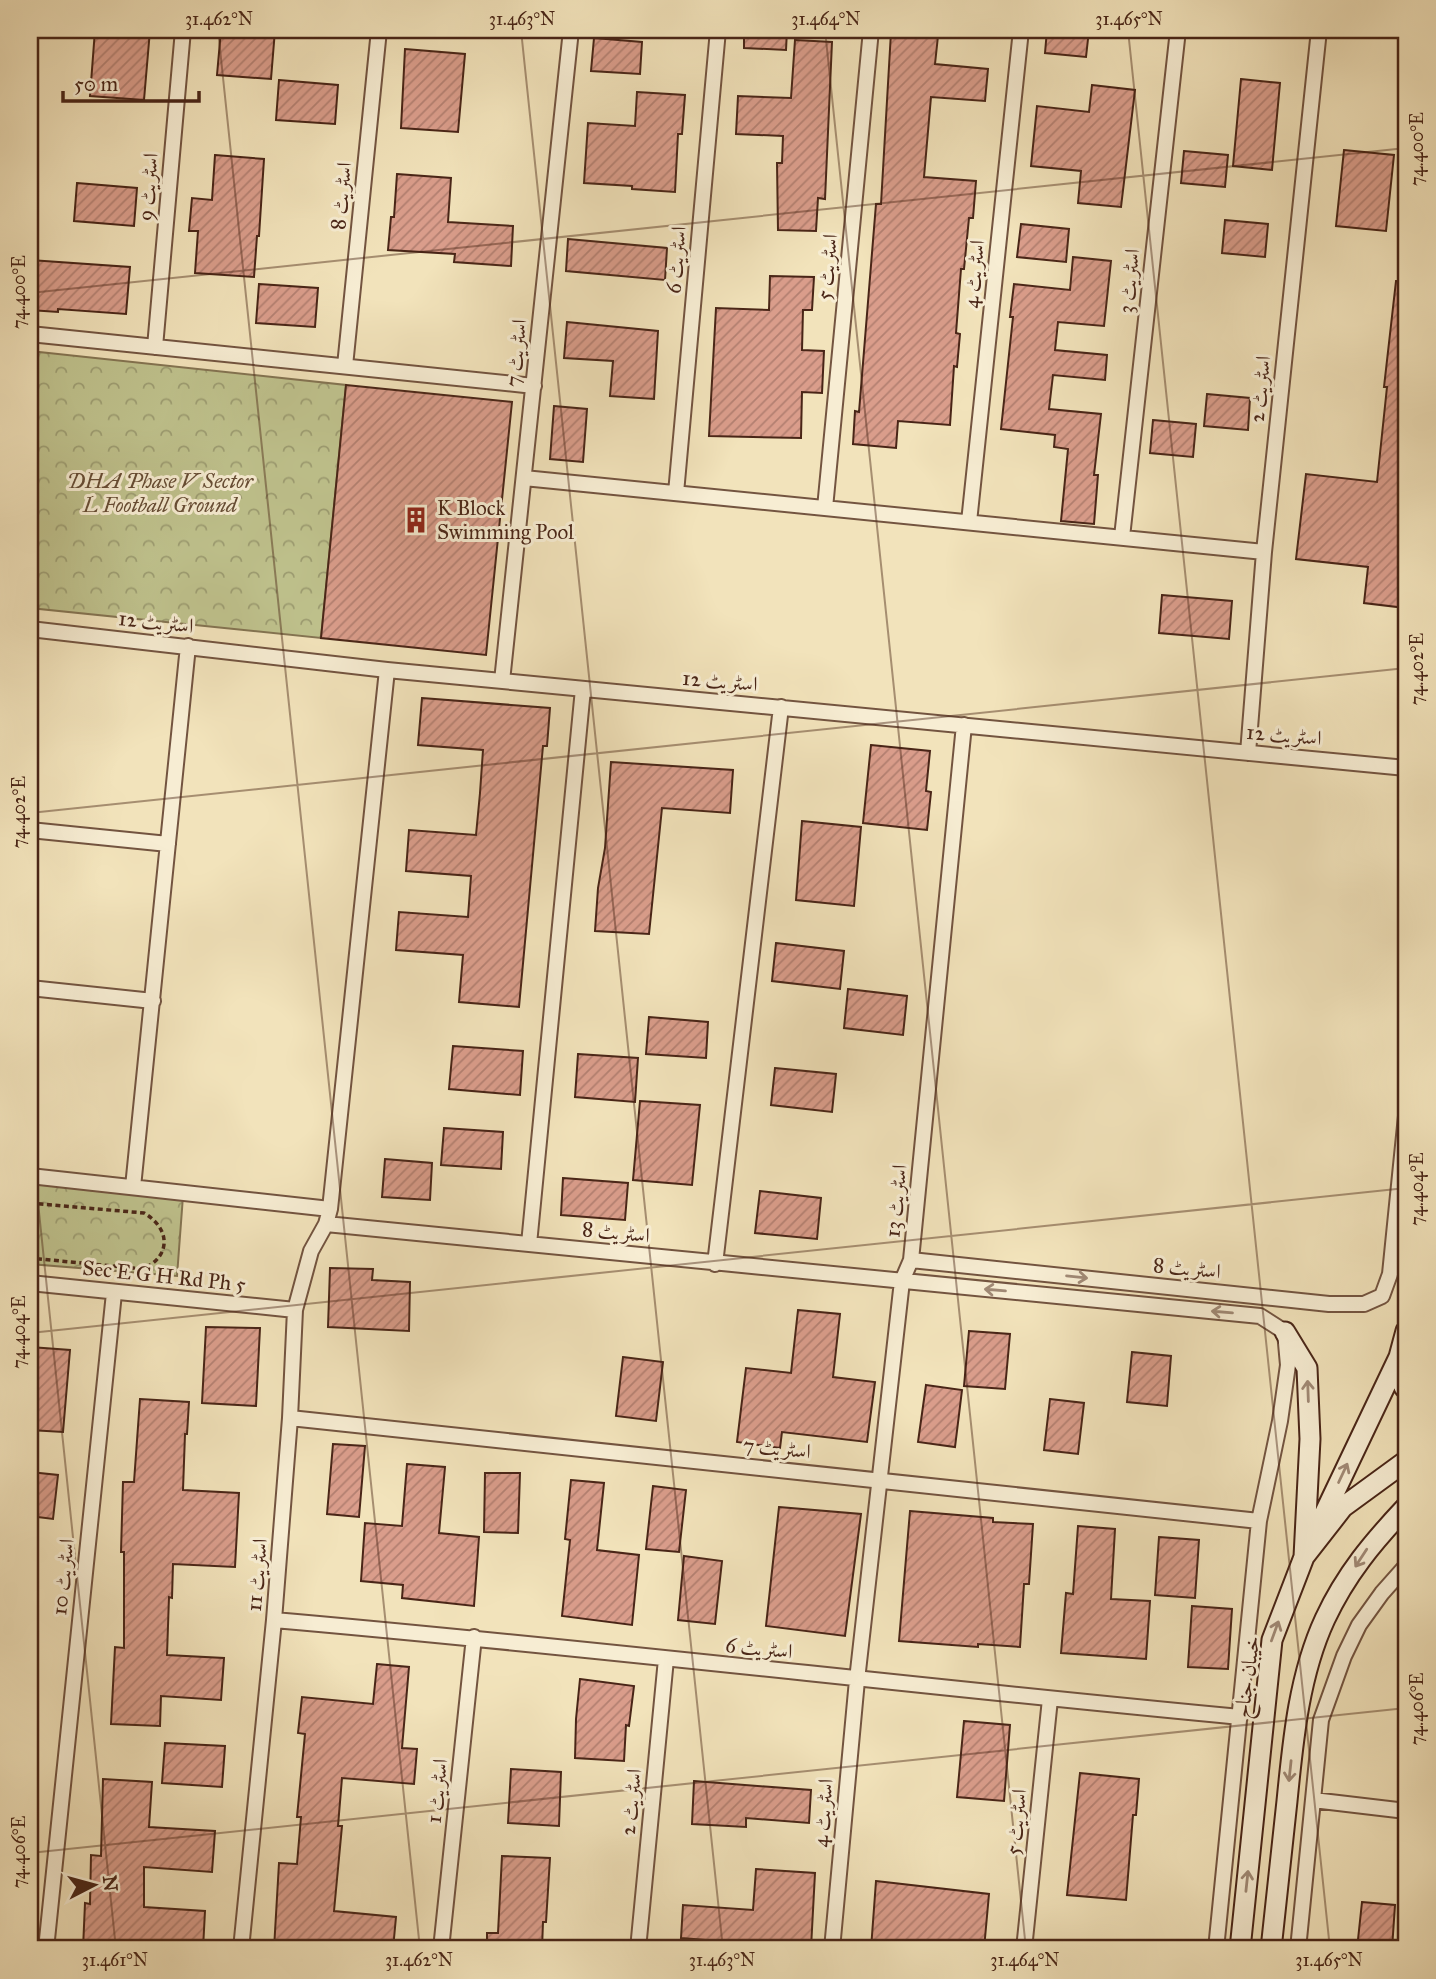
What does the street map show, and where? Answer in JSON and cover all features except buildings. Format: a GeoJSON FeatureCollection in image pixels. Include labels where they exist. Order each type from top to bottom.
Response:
{"type":"FeatureCollection","features":[{"type":"Feature","properties":{"kind":"main road"},"geometry":{"type":"LineString","coordinates":[[1304,1557],[1399,1357],[1406,1331]]}},
{"type":"Feature","properties":{"kind":"main road"},"geometry":{"type":"LineString","coordinates":[[1285,1332],[1307,1368],[1310,1439],[1304,1557]]}},
{"type":"Feature","properties":{"kind":"main road"},"geometry":{"type":"LineString","coordinates":[[1399,1357],[1406,1389]]}},
{"type":"Feature","properties":{"kind":"main road","name":"خیبان جناح"},"geometry":{"type":"LineString","coordinates":[[1240,1949],[1272,1640],[1304,1557],[1343,1507],[1406,1461]]}},
{"type":"Feature","properties":{"kind":"main road"},"geometry":{"type":"LineString","coordinates":[[1271,1949],[1297,1716],[1308,1668],[1338,1593],[1369,1546],[1406,1507]]}},
{"type":"Feature","properties":{"kind":"street","name":"اسٹریٹ 9"},"geometry":{"type":"LineString","coordinates":[[155,347],[183,30]]}},
{"type":"Feature","properties":{"kind":"street","name":"اسٹریٹ 8"},"geometry":{"type":"LineString","coordinates":[[345,366],[379,30]]}},
{"type":"Feature","properties":{"kind":"street","name":"اسٹریٹ 7"},"geometry":{"type":"LineString","coordinates":[[502,681],[571,30]]}},
{"type":"Feature","properties":{"kind":"street","name":"اسٹریٹ 6"},"geometry":{"type":"LineString","coordinates":[[676,494],[718,30]]}},
{"type":"Feature","properties":{"kind":"street","name":"اسٹریٹ 5"},"geometry":{"type":"LineString","coordinates":[[825,508],[871,30]]}},
{"type":"Feature","properties":{"kind":"street","name":"اسٹریٹ 4"},"geometry":{"type":"LineString","coordinates":[[969,522],[1021,30]]}},
{"type":"Feature","properties":{"kind":"street","name":"اسٹریٹ 3"},"geometry":{"type":"LineString","coordinates":[[1122,537],[1178,30]]}},
{"type":"Feature","properties":{"kind":"street","name":"اسٹریٹ 2"},"geometry":{"type":"LineString","coordinates":[[1248,753],[1264,552],[1319,30]]}},
{"type":"Feature","properties":{"kind":"street"},"geometry":{"type":"LineString","coordinates":[[30,334],[534,386]]}},
{"type":"Feature","properties":{"kind":"street"},"geometry":{"type":"LineString","coordinates":[[524,478],[1264,552]]}},
{"type":"Feature","properties":{"kind":"street","name":"اسٹریٹ 12"},"geometry":{"type":"LineString","coordinates":[[30,629],[387,670],[1406,768]]}},
{"type":"Feature","properties":{"kind":"street"},"geometry":{"type":"LineString","coordinates":[[133,1187],[188,646]]}},
{"type":"Feature","properties":{"kind":"street","name":"اسٹریٹ 11"},"geometry":{"type":"LineString","coordinates":[[241,1949],[274,1620],[290,1418],[295,1310],[311,1251],[326,1224],[330,1209],[387,670]]}},
{"type":"Feature","properties":{"kind":"street"},"geometry":{"type":"LineString","coordinates":[[528,1244],[583,689]]}},
{"type":"Feature","properties":{"kind":"street"},"geometry":{"type":"LineString","coordinates":[[715,1264],[781,707]]}},
{"type":"Feature","properties":{"kind":"street","name":"اسٹریٹ 13"},"geometry":{"type":"LineString","coordinates":[[857,1680],[902,1281],[911,1260],[964,725]]}},
{"type":"Feature","properties":{"kind":"street"},"geometry":{"type":"LineString","coordinates":[[30,830],[168,844]]}},
{"type":"Feature","properties":{"kind":"street"},"geometry":{"type":"LineString","coordinates":[[30,988],[153,1001]]}},
{"type":"Feature","properties":{"kind":"street","name":"اسٹریٹ 8"},"geometry":{"type":"LineString","coordinates":[[911,1260],[1292,1300],[1364,1304],[1382,1296],[1390,1274],[1406,1116]]}},
{"type":"Feature","properties":{"kind":"street"},"geometry":{"type":"LineString","coordinates":[[30,1176],[330,1209]]}},
{"type":"Feature","properties":{"kind":"street","name":"اسٹریٹ 8"},"geometry":{"type":"LineString","coordinates":[[326,1224],[1259,1315],[1285,1332]]}},
{"type":"Feature","properties":{"kind":"street","name":"Sec E G H Rd Ph 5"},"geometry":{"type":"LineString","coordinates":[[30,1283],[295,1310]]}},
{"type":"Feature","properties":{"kind":"street","name":"اسٹریٹ 10"},"geometry":{"type":"LineString","coordinates":[[46,1949],[114,1293]]}},
{"type":"Feature","properties":{"kind":"street"},"geometry":{"type":"LineString","coordinates":[[1216,1949],[1259,1521],[1280,1421],[1288,1365],[1285,1332]]}},
{"type":"Feature","properties":{"kind":"street","name":"اسٹریٹ 7"},"geometry":{"type":"LineString","coordinates":[[290,1418],[1259,1521]]}},
{"type":"Feature","properties":{"kind":"street"},"geometry":{"type":"LineString","coordinates":[[1298,1949],[1321,1720],[1344,1656],[1359,1625],[1406,1566]]}},
{"type":"Feature","properties":{"kind":"street","name":"اسٹریٹ 6"},"geometry":{"type":"LineString","coordinates":[[274,1620],[474,1637],[857,1680],[1240,1717]]}},
{"type":"Feature","properties":{"kind":"street","name":"اسٹریٹ 1"},"geometry":{"type":"LineString","coordinates":[[441,1949],[474,1637]]}},
{"type":"Feature","properties":{"kind":"street","name":"اسٹریٹ 2"},"geometry":{"type":"LineString","coordinates":[[638,1949],[666,1659]]}},
{"type":"Feature","properties":{"kind":"street","name":"اسٹریٹ 4"},"geometry":{"type":"LineString","coordinates":[[832,1949],[857,1680]]}},
{"type":"Feature","properties":{"kind":"street","name":"اسٹریٹ 5"},"geometry":{"type":"LineString","coordinates":[[1024,1949],[1050,1699]]}},
{"type":"Feature","properties":{"kind":"street"},"geometry":{"type":"LineString","coordinates":[[1297,1716],[1321,1720]]}},
{"type":"Feature","properties":{"kind":"street"},"geometry":{"type":"LineString","coordinates":[[1313,1800],[1406,1811]]}},
{"type":"Feature","properties":{"kind":"path"},"geometry":{"type":"LineString","coordinates":[[30,1203],[144,1213],[162,1228],[164,1238],[159,1257],[143,1269],[30,1258]]}},
{"type":"Feature","properties":{"kind":"green space","name":"DHA Phase V Sector L Football Ground"},"geometry":{"type":"Polygon","coordinates":[[[30,351],[346,385],[321,638],[30,608],[30,351]]]}},
{"type":"Feature","properties":{"kind":"green space"},"geometry":{"type":"Polygon","coordinates":[[[30,1183],[183,1196],[177,1276],[30,1264],[30,1183]]]}},
{"type":"Feature","properties":{"kind":"place","name":"K Block Swimming Pool"},"geometry":{"type":"Point","coordinates":[416,520]}}]}
